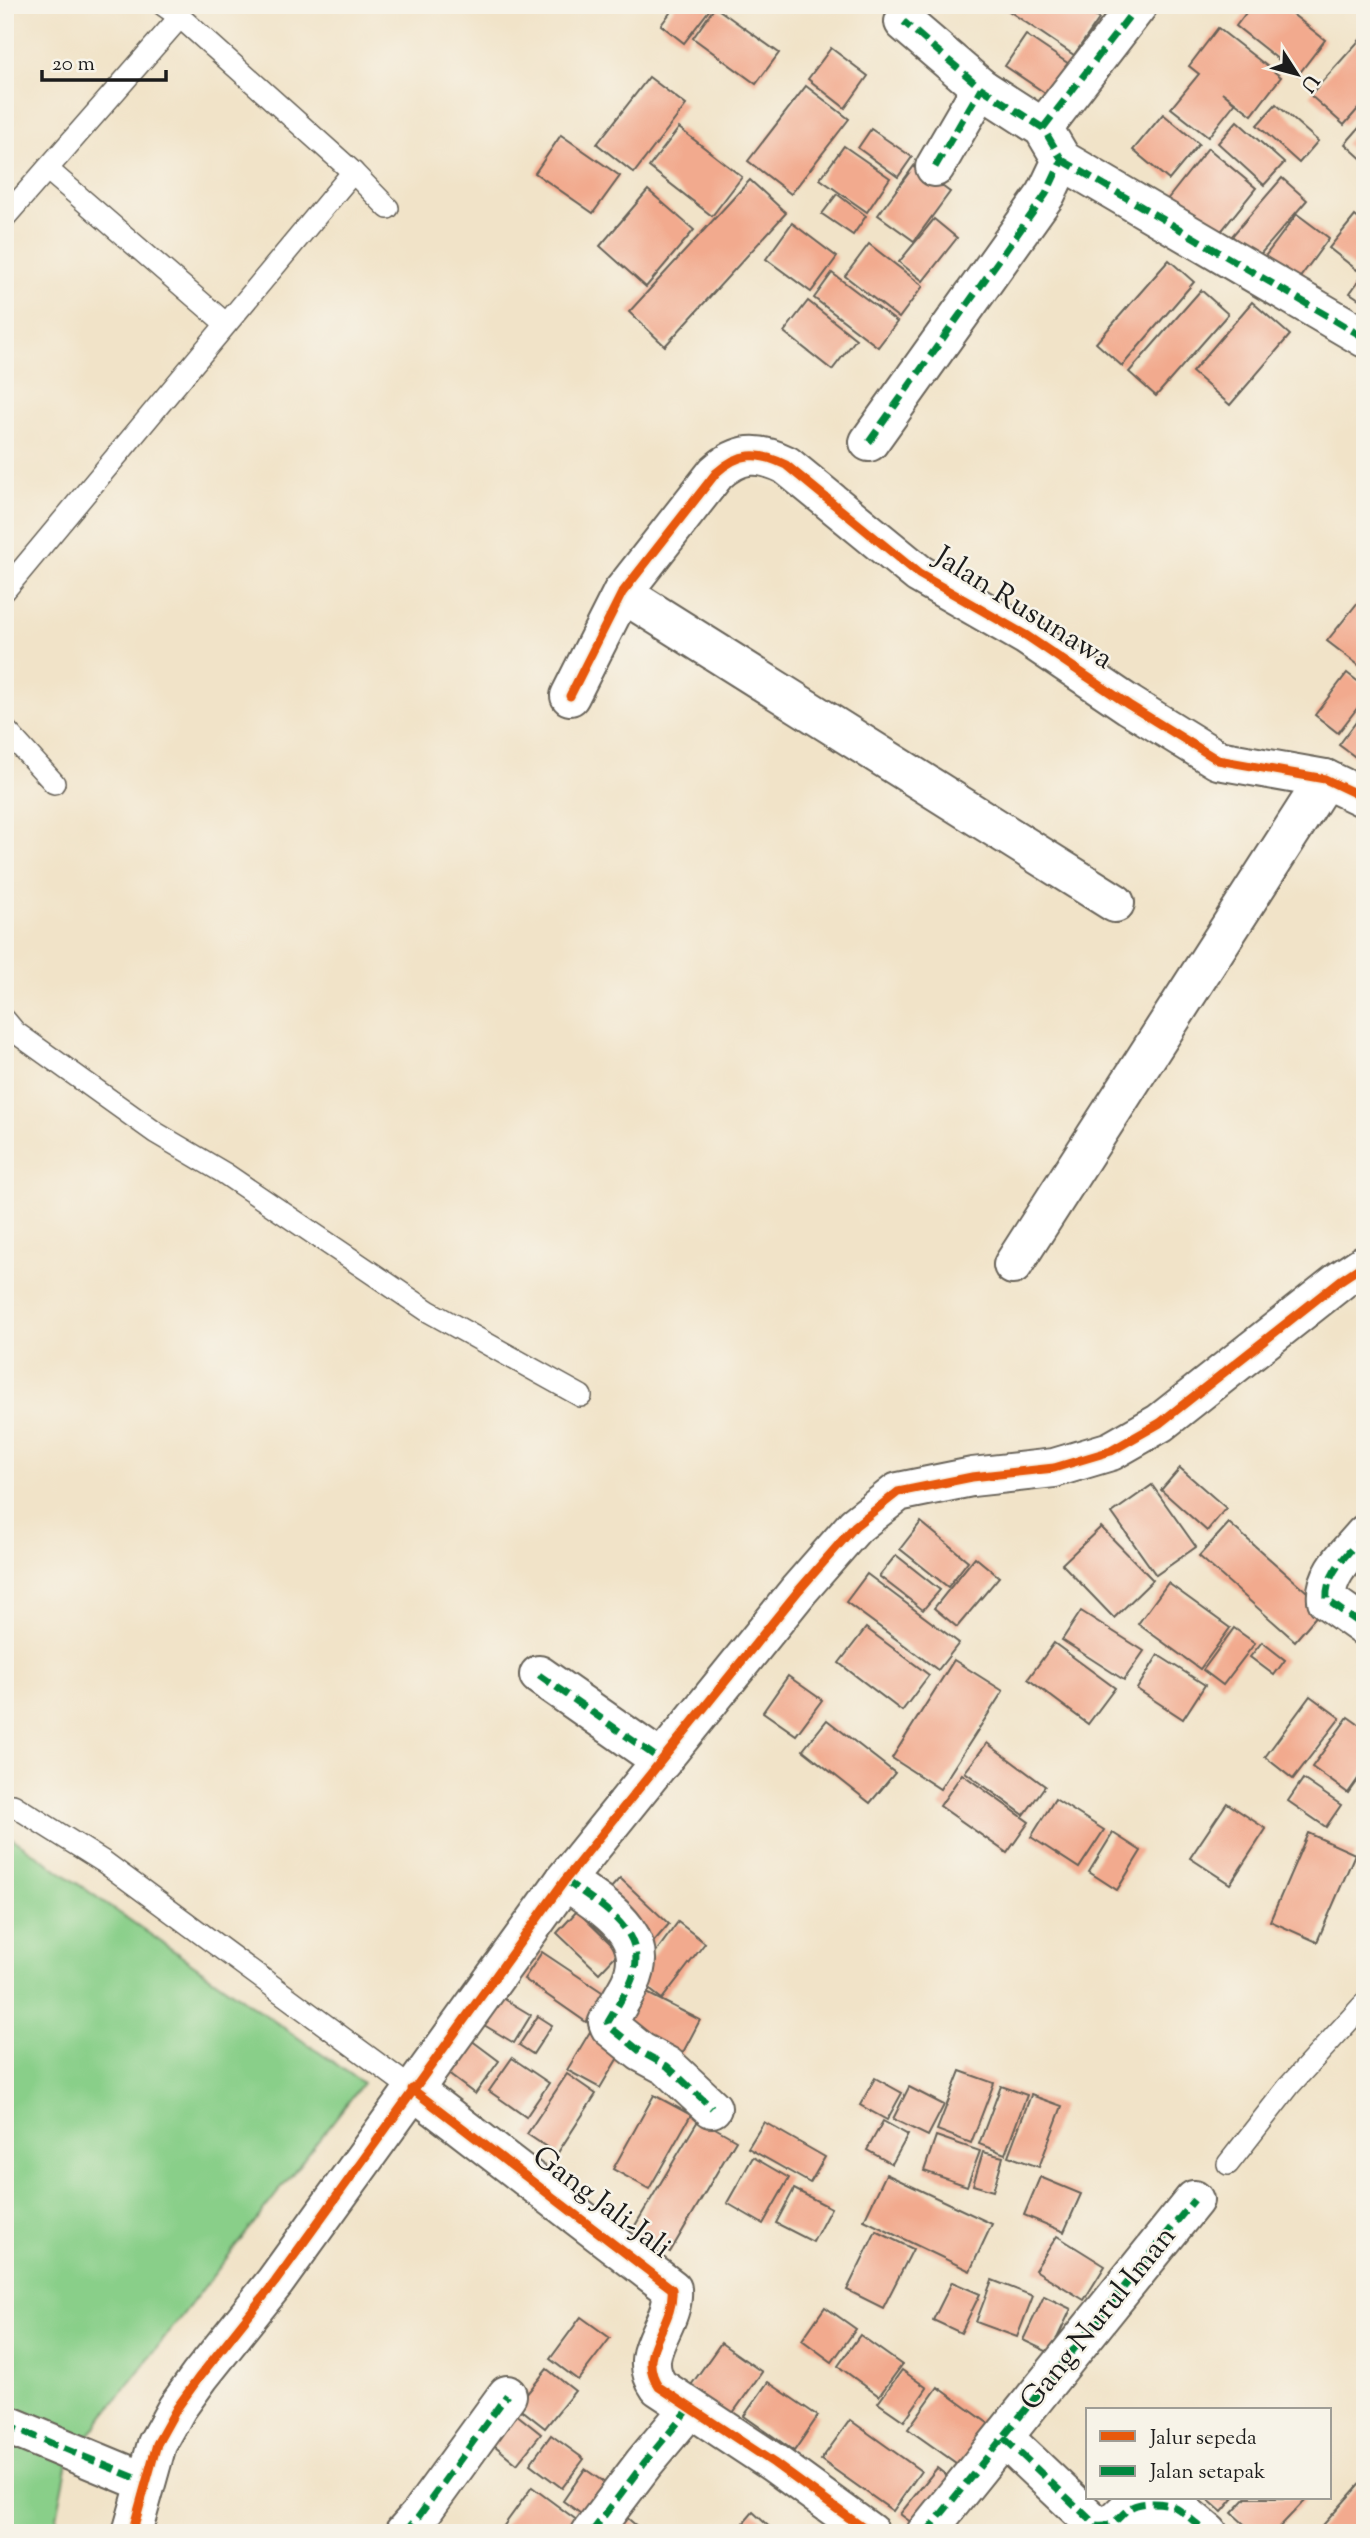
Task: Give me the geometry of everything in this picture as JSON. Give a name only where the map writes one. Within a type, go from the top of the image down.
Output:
[{"type":"street","points":[[1043,128],[1138,5]]},
{"type":"street","points":[[902,11],[981,88],[1043,128],[1062,160],[1365,338]]},
{"type":"street","points":[[935,167],[981,88]]},
{"type":"street","points":[[869,442],[1032,215],[1046,194],[1062,160]]},
{"type":"street","name":"Jalan Rusunawa","points":[[622,593],[716,473],[730,460],[766,455],[786,465],[919,573],[1036,642],[1218,761],[1325,779],[1365,798]]},
{"type":"street","points":[[570,696],[622,593],[1115,903]]},
{"type":"street","points":[[1013,1265],[1325,779]]},
{"type":"street","points":[[132,2533],[157,2444],[184,2398],[275,2282],[565,1880],[799,1590],[855,1526],[898,1492],[972,1477],[1054,1468],[1111,1451],[1160,1423],[1365,1264]]},
{"type":"street","points":[[1365,1534],[1331,1575],[1326,1589],[1327,1600],[1365,1627]]},
{"type":"street","points":[[538,1675],[662,1761]]},
{"type":"street","points":[[565,1880],[611,1913],[629,1932],[635,1948],[636,1961],[631,1982],[608,2022],[610,2027],[642,2052],[667,2066],[712,2108]]},
{"type":"street","name":"Gang Jali-Jali","points":[[412,2089],[672,2289],[673,2302],[649,2363],[652,2376],[659,2387],[774,2463],[870,2533]]},
{"type":"street","name":"Gang Nurul Iman","points":[[926,2533],[1194,2200]]},
{"type":"street","points":[[404,2533],[507,2395]]},
{"type":"street","points":[[597,2526],[690,2408]]},
{"type":"street","points":[[5,2424],[145,2482]]},
{"type":"street","points":[[1004,2438],[1096,2525],[1114,2523],[1133,2507],[1150,2504],[1172,2505],[1208,2533]]},
{"type":"lane","points":[[5,217],[47,169],[171,11],[353,172],[388,208]]},
{"type":"lane","points":[[47,169],[225,323]]},
{"type":"lane","points":[[5,590],[353,172]]},
{"type":"lane","points":[[5,729],[54,783]]},
{"type":"lane","points":[[5,1020],[15,1032],[156,1133],[224,1173],[428,1311],[581,1396]]},
{"type":"lane","points":[[13,1805],[104,1862],[412,2089]]},
{"type":"lane","points":[[1228,2164],[1289,2086],[1365,2003]]},
{"type":"green space","points":[[5,1833],[363,2083],[68,2462],[54,2533],[5,2533]]},
{"type":"building","points":[[676,5],[713,5],[684,43],[661,25]]},
{"type":"building","points":[[1000,5],[1079,5],[1099,19],[1074,55]]},
{"type":"building","points":[[1252,5],[1281,5],[1325,40],[1298,75],[1236,26]]},
{"type":"building","points":[[715,7],[779,53],[756,84],[693,38]]},
{"type":"building","points":[[1218,28],[1281,77],[1252,115],[1222,92],[1235,103],[1208,137],[1171,108],[1199,74],[1189,66]]},
{"type":"building","points":[[1365,34],[1365,101],[1344,125],[1310,95]]},
{"type":"building","points":[[1026,35],[1075,68],[1054,99],[1005,66]]},
{"type":"building","points":[[831,48],[868,76],[845,108],[808,79]]},
{"type":"building","points":[[649,77],[686,105],[634,173],[597,144]]},
{"type":"building","points":[[806,86],[849,119],[791,194],[748,161]]},
{"type":"building","points":[[1276,104],[1318,141],[1299,163],[1257,125]]},
{"type":"building","points":[[1163,114],[1199,144],[1169,180],[1133,150]]},
{"type":"building","points":[[1237,121],[1284,163],[1264,185],[1218,143]]},
{"type":"building","points":[[1365,121],[1365,162],[1345,144]]},
{"type":"building","points":[[679,128],[742,177],[712,216],[649,167]]},
{"type":"building","points":[[871,129],[912,157],[898,177],[858,148]]},
{"type":"building","points":[[561,135],[620,176],[593,213],[535,173]]},
{"type":"building","points":[[844,146],[890,178],[867,212],[820,179]]},
{"type":"building","points":[[1208,148],[1256,188],[1215,239],[1166,201]]},
{"type":"building","points":[[914,166],[950,192],[914,241],[878,215]]},
{"type":"building","points":[[1282,178],[1307,200],[1257,258],[1232,236]]},
{"type":"building","points":[[750,180],[786,213],[665,346],[629,312]]},
{"type":"building","points":[[648,190],[694,230],[646,287],[600,246]]},
{"type":"building","points":[[837,194],[866,216],[853,235],[822,214]]},
{"type":"building","points":[[1297,214],[1329,238],[1293,287],[1260,263]]},
{"type":"building","points":[[1355,216],[1365,224],[1365,260],[1357,270],[1329,248]]},
{"type":"building","points":[[934,219],[957,238],[923,281],[899,262]]},
{"type":"building","points":[[792,223],[837,257],[811,292],[766,259]]},
{"type":"building","points":[[869,244],[923,286],[899,318],[845,276]]},
{"type":"building","points":[[1169,260],[1194,282],[1122,366],[1096,343]]},
{"type":"building","points":[[1365,272],[1365,303],[1350,293]]},
{"type":"building","points":[[832,273],[897,322],[878,347],[814,298]]},
{"type":"building","points":[[1201,290],[1228,314],[1156,396],[1129,372]]},
{"type":"building","points":[[808,301],[856,339],[832,370],[784,332]]},
{"type":"building","points":[[1252,302],[1290,335],[1230,405],[1192,372]]},
{"type":"building","points":[[1359,601],[1365,606],[1365,670],[1327,641]]},
{"type":"building","points":[[1347,673],[1365,687],[1365,698],[1338,733],[1315,715]]},
{"type":"building","points":[[1365,710],[1365,764],[1339,745]]},
{"type":"building","points":[[1180,1468],[1226,1508],[1207,1531],[1161,1490]]},
{"type":"building","points":[[1152,1485],[1196,1547],[1156,1575],[1112,1513]]},
{"type":"building","points":[[921,1522],[968,1561],[948,1587],[900,1549]]},
{"type":"building","points":[[1229,1523],[1324,1607],[1295,1641],[1199,1556]]},
{"type":"building","points":[[1101,1527],[1153,1580],[1114,1618],[1062,1564]]},
{"type":"building","points":[[896,1555],[940,1590],[923,1610],[879,1576]]},
{"type":"building","points":[[975,1557],[999,1577],[957,1627],[934,1608]]},
{"type":"building","points":[[867,1574],[959,1643],[938,1670],[846,1602]]},
{"type":"building","points":[[1168,1583],[1230,1628],[1200,1669],[1138,1624]]},
{"type":"building","points":[[1081,1611],[1144,1651],[1124,1680],[1062,1640]]},
{"type":"building","points":[[866,1628],[929,1675],[902,1711],[839,1663]]},
{"type":"building","points":[[1234,1628],[1255,1643],[1223,1685],[1203,1670]]},
{"type":"building","points":[[1262,1642],[1285,1660],[1274,1675],[1250,1657]]},
{"type":"building","points":[[1054,1643],[1115,1688],[1088,1724],[1028,1679]]},
{"type":"building","points":[[1158,1655],[1205,1685],[1183,1719],[1137,1689]]},
{"type":"building","points":[[954,1660],[1003,1691],[940,1789],[892,1758]]},
{"type":"building","points":[[788,1676],[822,1700],[796,1735],[763,1712]]},
{"type":"building","points":[[1310,1696],[1340,1718],[1293,1779],[1265,1757]]},
{"type":"building","points":[[1348,1717],[1365,1729],[1365,1769],[1348,1793],[1312,1767]]},
{"type":"building","points":[[827,1720],[895,1773],[870,1803],[803,1750]]},
{"type":"building","points":[[987,1743],[1045,1786],[1024,1815],[965,1772]]},
{"type":"building","points":[[962,1774],[1029,1822],[1007,1853],[940,1806]]},
{"type":"building","points":[[1303,1779],[1341,1805],[1326,1827],[1288,1801]]},
{"type":"building","points":[[1055,1799],[1104,1830],[1079,1868],[1031,1837]]},
{"type":"building","points":[[1227,1803],[1266,1829],[1230,1884],[1190,1858]]},
{"type":"building","points":[[1113,1833],[1141,1851],[1117,1890],[1089,1872]]},
{"type":"building","points":[[1308,1833],[1355,1854],[1317,1942],[1270,1921]]},
{"type":"building","points":[[620,1878],[669,1924],[649,1947],[599,1901]]},
{"type":"building","points":[[577,1911],[619,1952],[599,1973],[557,1933]]},
{"type":"building","points":[[678,1922],[705,1943],[662,1999],[636,1979]]},
{"type":"building","points":[[542,1952],[605,1994],[586,2022],[524,1979]]},
{"type":"building","points":[[641,1990],[700,2020],[678,2062],[619,2032]]},
{"type":"building","points":[[501,1997],[531,2015],[514,2043],[484,2025]]},
{"type":"building","points":[[538,2016],[552,2025],[533,2054],[519,2045]]},
{"type":"building","points":[[591,2030],[623,2049],[600,2088],[567,2070]]},
{"type":"building","points":[[471,2040],[499,2061],[475,2094],[447,2073]]},
{"type":"building","points":[[512,2058],[549,2083],[526,2117],[489,2091]]},
{"type":"building","points":[[960,2071],[994,2083],[971,2143],[937,2130]]},
{"type":"building","points":[[567,2074],[596,2094],[557,2154],[527,2134]]},
{"type":"building","points":[[875,2078],[902,2093],[887,2120],[860,2105]]},
{"type":"building","points":[[1001,2086],[1027,2095],[1005,2154],[979,2144]]},
{"type":"building","points":[[909,2087],[944,2105],[928,2136],[893,2119]]},
{"type":"building","points":[[654,2095],[691,2115],[649,2189],[613,2169]]},
{"type":"building","points":[[1031,2095],[1062,2106],[1039,2167],[1008,2156]]},
{"type":"building","points":[[699,2119],[736,2140],[670,2252],[633,2229]]},
{"type":"building","points":[[883,2121],[908,2135],[892,2164],[867,2150]]},
{"type":"building","points":[[764,2122],[825,2157],[810,2183],[748,2148]]},
{"type":"building","points":[[936,2136],[980,2151],[967,2186],[924,2171]]},
{"type":"building","points":[[983,2152],[1003,2157],[993,2191],[973,2185]]},
{"type":"building","points":[[753,2157],[789,2178],[763,2224],[727,2203]]},
{"type":"building","points":[[886,2174],[992,2224],[970,2271],[864,2220]]},
{"type":"building","points":[[1040,2177],[1081,2194],[1064,2232],[1024,2215]]},
{"type":"building","points":[[794,2189],[831,2208],[813,2242],[776,2223]]},
{"type":"building","points":[[876,2231],[913,2249],[883,2308],[847,2290]]},
{"type":"building","points":[[1057,2236],[1105,2266],[1084,2300],[1035,2270]]},
{"type":"building","points":[[992,2280],[1033,2296],[1017,2337],[976,2322]]},
{"type":"building","points":[[952,2282],[980,2294],[961,2333],[933,2320]]},
{"type":"building","points":[[1044,2296],[1071,2309],[1050,2353],[1023,2340]]},
{"type":"building","points":[[825,2307],[856,2329],[832,2362],[802,2340]]},
{"type":"building","points":[[581,2317],[610,2338],[578,2380],[550,2359]]},
{"type":"building","points":[[860,2335],[902,2365],[879,2396],[838,2366]]},
{"type":"building","points":[[721,2343],[762,2372],[730,2417],[689,2388]]},
{"type":"building","points":[[547,2369],[575,2391],[545,2428],[517,2406]]},
{"type":"building","points":[[902,2370],[927,2388],[904,2421],[878,2403]]},
{"type":"building","points":[[768,2382],[818,2416],[794,2451],[744,2416]]},
{"type":"building","points":[[938,2387],[996,2429],[966,2470],[908,2429]]},
{"type":"building","points":[[511,2410],[541,2434],[517,2464],[488,2440]]},
{"type":"building","points":[[850,2420],[921,2471],[893,2511],[821,2460]]},
{"type":"building","points":[[551,2435],[584,2459],[562,2488],[530,2464]]},
{"type":"building","points":[[937,2468],[956,2483],[920,2529],[900,2514]]},
{"type":"building","points":[[585,2469],[612,2488],[590,2520],[563,2501]]},
{"type":"building","points":[[1365,2478],[1365,2533],[1316,2533]]},
{"type":"building","points":[[532,2487],[582,2524],[576,2533],[511,2533],[503,2527]]},
{"type":"building","points":[[1208,2500],[1232,2500],[1222,2512]]},
{"type":"building","points":[[1244,2500],[1305,2500],[1274,2533],[1254,2533],[1232,2513]]},
{"type":"building","points":[[753,2512],[776,2533],[735,2533]]},
{"type":"building","points":[[625,2516],[645,2533],[612,2533]]},
{"type":"marked path","points":[[1043,128],[1138,5]]},
{"type":"marked path","points":[[869,442],[1046,194],[1062,160],[1043,128],[981,88],[904,22]]},
{"type":"marked path","points":[[935,167],[981,88]]},
{"type":"marked path","points":[[1062,160],[1365,338]]},
{"type":"marked path","points":[[1365,1534],[1333,1573],[1327,1590],[1327,1600],[1365,1627]]},
{"type":"marked path","points":[[539,1675],[662,1761]]},
{"type":"marked path","points":[[565,1880],[620,1922],[635,1949],[636,1966],[630,1984],[608,2022],[610,2027],[641,2052],[667,2066],[712,2108]]},
{"type":"marked path","points":[[926,2533],[1194,2200]]},
{"type":"marked path","points":[[404,2533],[507,2395]]},
{"type":"marked path","points":[[591,2533],[690,2408]]},
{"type":"marked path","points":[[5,2424],[145,2482]]},
{"type":"marked path","points":[[1004,2438],[1096,2525],[1110,2524],[1128,2509],[1138,2505],[1159,2503],[1177,2508],[1208,2533]]},
{"type":"cycle path","points":[[570,696],[622,593],[716,473],[741,458],[766,457],[786,465],[919,574],[1027,636],[1129,705],[1218,760],[1325,779],[1365,798]]},
{"type":"cycle path","points":[[132,2533],[157,2444],[177,2408],[275,2282],[565,1880],[799,1590],[855,1526],[898,1492],[972,1477],[1054,1468],[1111,1451],[1160,1423],[1365,1264]]},
{"type":"cycle path","points":[[412,2089],[672,2289],[668,2315],[653,2350],[651,2362],[659,2387],[774,2463],[870,2533]]}]
